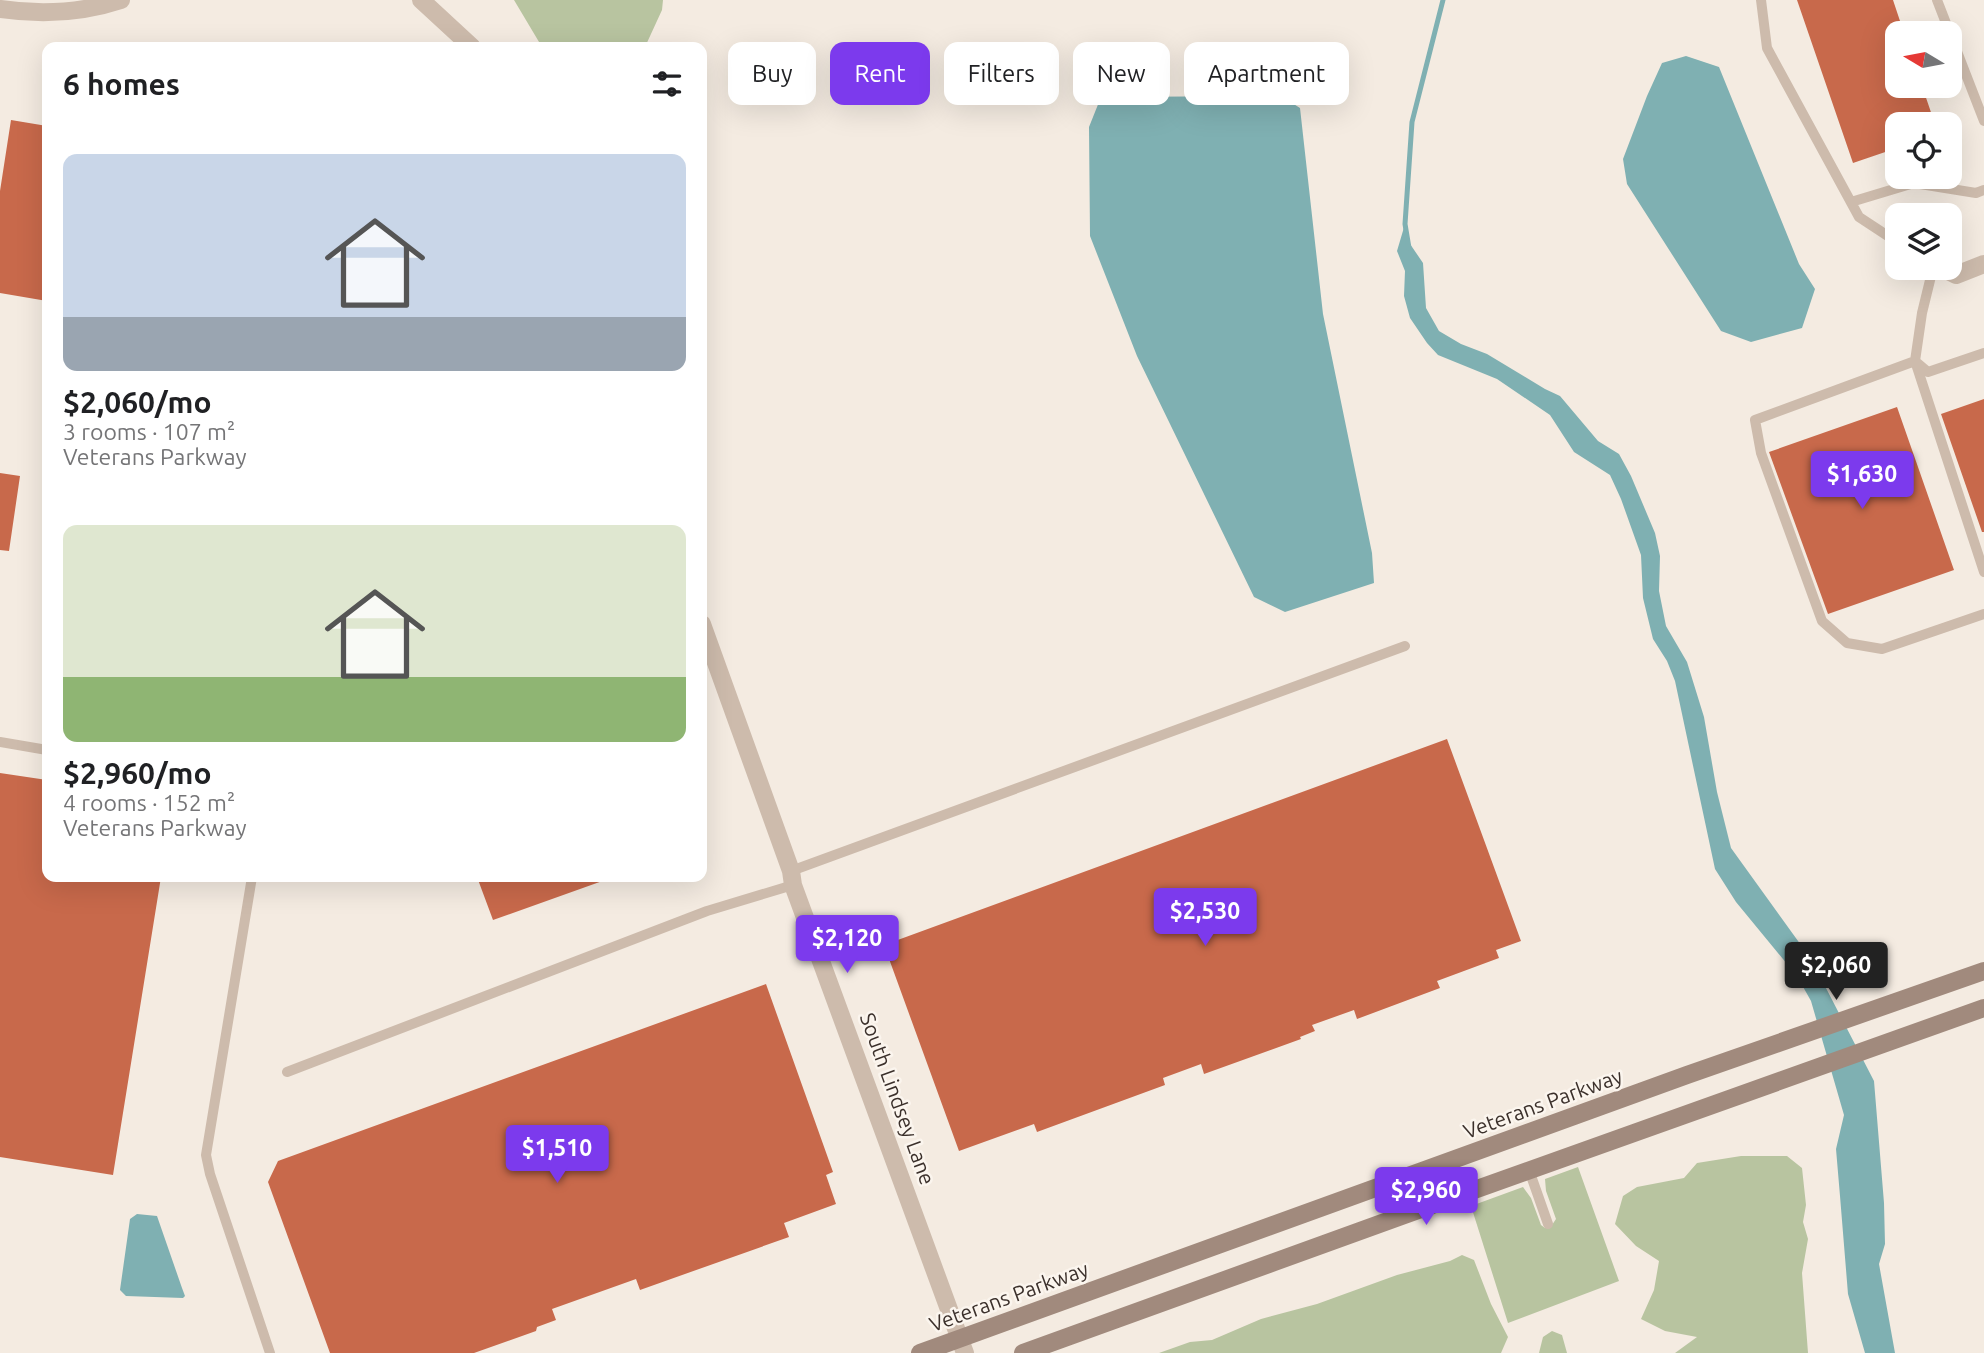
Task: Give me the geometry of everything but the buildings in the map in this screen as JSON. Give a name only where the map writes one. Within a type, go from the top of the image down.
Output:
[{"type":"main road","name":"Veterans Parkway","points":[[920,1353],[963,1346],[1805,1034],[1984,971]]},
{"type":"main road","points":[[1023,1353],[1984,1009]]},
{"type":"street","points":[[0,9],[46,12],[80,10],[121,0]]},
{"type":"street","points":[[421,0],[467,42]]},
{"type":"street","points":[[1962,273],[1984,264]]},
{"type":"street","name":"South Lindsey Lane","points":[[707,638],[963,1346]]},
{"type":"lane","points":[[1761,0],[1767,48],[1859,217],[1885,234]]},
{"type":"lane","points":[[1937,0],[1984,121]]},
{"type":"lane","points":[[1851,202],[1914,183],[1976,193],[1984,190]]},
{"type":"lane","points":[[1930,280],[1915,361],[1984,572]]},
{"type":"lane","points":[[1915,361],[1928,372],[1984,353]]},
{"type":"lane","points":[[1915,361],[1755,420],[1761,453],[1822,621],[1847,643],[1882,649],[1984,614]]},
{"type":"lane","points":[[287,1072],[1405,646]]},
{"type":"lane","points":[[0,742],[42,749]]},
{"type":"lane","points":[[251,882],[206,1155],[270,1353]]},
{"type":"lane","points":[[1529,1170],[1548,1224]]},
{"type":"green space","points":[[514,0],[663,0],[662,10],[647,42],[539,42]]},
{"type":"green space","points":[[1741,1156],[1787,1156],[1802,1168],[1806,1205],[1803,1222],[1808,1239],[1802,1273],[1808,1353],[1675,1353],[1697,1337],[1665,1331],[1641,1319],[1654,1290],[1659,1261],[1636,1246],[1615,1224],[1623,1196],[1637,1187],[1684,1178],[1697,1163]]},
{"type":"green space","points":[[1578,1167],[1619,1281],[1508,1323],[1471,1206],[1523,1187],[1531,1198],[1541,1225],[1545,1228],[1552,1225],[1556,1219],[1546,1191],[1545,1179]]},
{"type":"green space","points":[[1462,1255],[1474,1260],[1491,1304],[1508,1337],[1501,1353],[1159,1353],[1190,1342],[1212,1340],[1261,1319],[1317,1304]]},
{"type":"green space","points":[[1552,1331],[1562,1335],[1567,1353],[1539,1353],[1543,1337]]},
{"type":"water","points":[[1686,56],[1719,67],[1799,264],[1815,289],[1802,328],[1751,342],[1721,331],[1627,184],[1623,159],[1662,63]]},
{"type":"water","points":[[1170,97],[1184,97],[1184,105],[1295,105],[1300,108],[1323,314],[1372,553],[1374,583],[1285,612],[1254,597],[1137,356],[1090,236],[1089,127],[1098,105],[1170,105]]},
{"type":"water","points":[[1405,224],[1408,241],[1423,263],[1426,308],[1439,331],[1461,344],[1487,354],[1560,396],[1598,441],[1619,454],[1631,476],[1655,533],[1660,556],[1659,591],[1666,626],[1687,662],[1704,717],[1717,792],[1731,848],[1811,959],[1874,1081],[1884,1203],[1885,1244],[1879,1264],[1895,1353],[1865,1353],[1848,1294],[1836,1149],[1844,1115],[1811,1001],[1797,976],[1736,902],[1715,869],[1675,681],[1667,661],[1653,639],[1643,598],[1641,555],[1621,499],[1610,475],[1574,452],[1550,415],[1497,379],[1438,355],[1427,343],[1410,318],[1404,296],[1405,271],[1397,251]]},
{"type":"water","points":[[137,1214],[157,1216],[185,1296],[183,1298],[126,1296],[120,1290],[130,1219]]},
{"type":"waterway","points":[[1409,248],[1405,224],[1412,122],[1443,0]]}]
